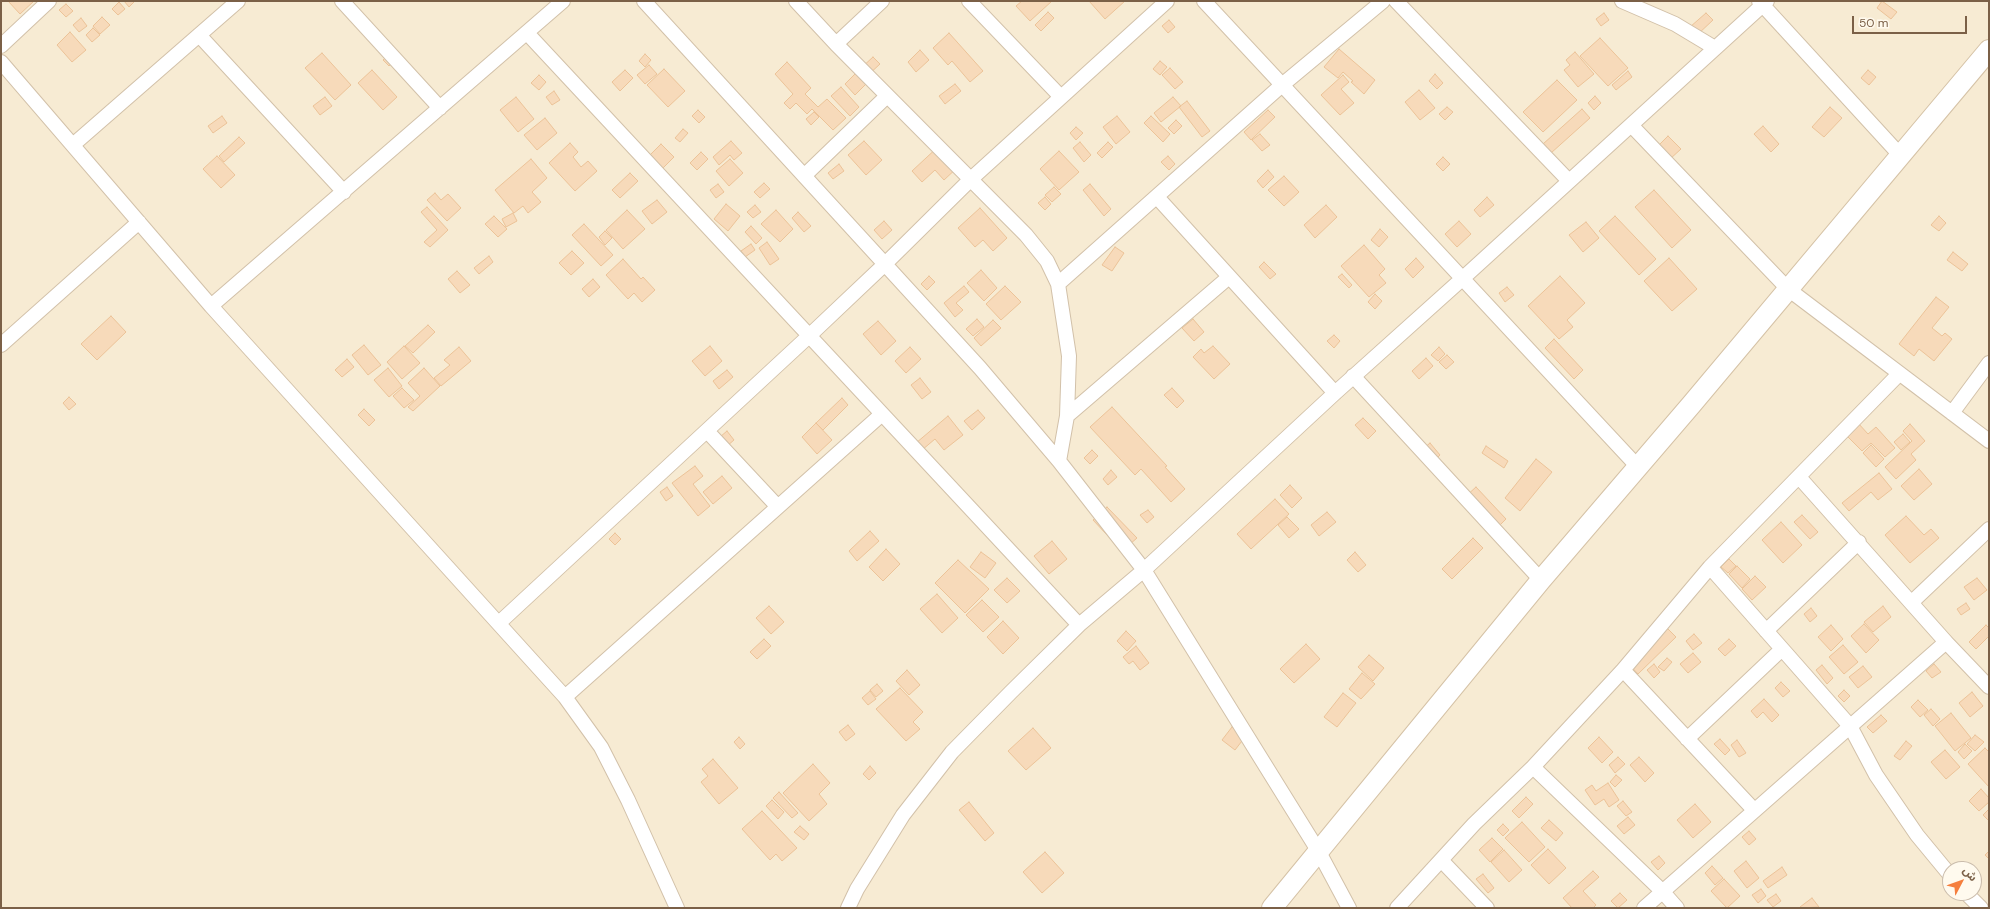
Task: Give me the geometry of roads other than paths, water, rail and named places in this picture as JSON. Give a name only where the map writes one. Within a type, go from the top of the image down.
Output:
[{"type":"main road","points":[[1272,908],[1541,580],[1989,50]]},
{"type":"street","points":[[1,46],[49,1]]},
{"type":"street","points":[[74,144],[238,1]]},
{"type":"street","points":[[342,1],[440,108]]},
{"type":"street","points":[[644,1],[980,368],[1058,461],[1144,570],[1319,852],[1349,908]]},
{"type":"street","points":[[796,1],[887,96],[1026,235],[1047,261],[1058,284],[1069,356],[1067,416],[1058,461]]},
{"type":"street","points":[[836,44],[882,1]]},
{"type":"street","points":[[969,1],[1061,97]]},
{"type":"street","points":[[499,623],[810,335],[971,179],[1167,1]]},
{"type":"street","points":[[1204,1],[1638,467]]},
{"type":"street","points":[[1058,284],[1282,85],[1382,1]]},
{"type":"street","points":[[1396,1],[1570,181]]},
{"type":"street","points":[[1622,1],[1675,24],[1715,48]]},
{"type":"street","points":[[848,908],[857,889],[903,815],[952,752],[1079,625],[1144,570],[1335,392],[1570,181],[1763,2],[1900,155]]},
{"type":"street","points":[[211,306],[527,33],[555,4]]},
{"type":"street","points":[[527,33],[1079,625]]},
{"type":"street","points":[[199,35],[344,192]]},
{"type":"street","points":[[1,62],[74,144],[211,306],[565,697],[601,747],[628,800],[677,908]]},
{"type":"street","points":[[804,176],[887,96]]},
{"type":"street","points":[[1631,124],[1788,289],[1989,442]]},
{"type":"street","points":[[1157,197],[1335,392]]},
{"type":"street","points":[[1,345],[139,222]]},
{"type":"street","points":[[1067,416],[1229,277]]},
{"type":"street","points":[[1952,413],[1989,363]]},
{"type":"street","points":[[1397,908],[1474,824],[1533,767],[1623,670],[1710,567],[1899,374]]},
{"type":"street","points":[[1353,376],[1541,580]]},
{"type":"street","points":[[565,697],[882,414]]},
{"type":"street","points":[[707,431],[778,507]]},
{"type":"street","points":[[1799,477],[1859,542],[1946,642],[1989,687]]},
{"type":"street","points":[[1912,602],[1989,529]]},
{"type":"street","points":[[1766,631],[1859,542]]},
{"type":"street","points":[[1710,567],[1850,726],[1876,775],[1917,835],[1942,865]]},
{"type":"street","points":[[1644,908],[1946,642]]},
{"type":"street","points":[[1687,739],[1782,649]]},
{"type":"street","points":[[1623,670],[1754,810]]},
{"type":"street","points":[[1533,767],[1662,891],[1677,908]]},
{"type":"street","points":[[1441,860],[1487,908]]}]
